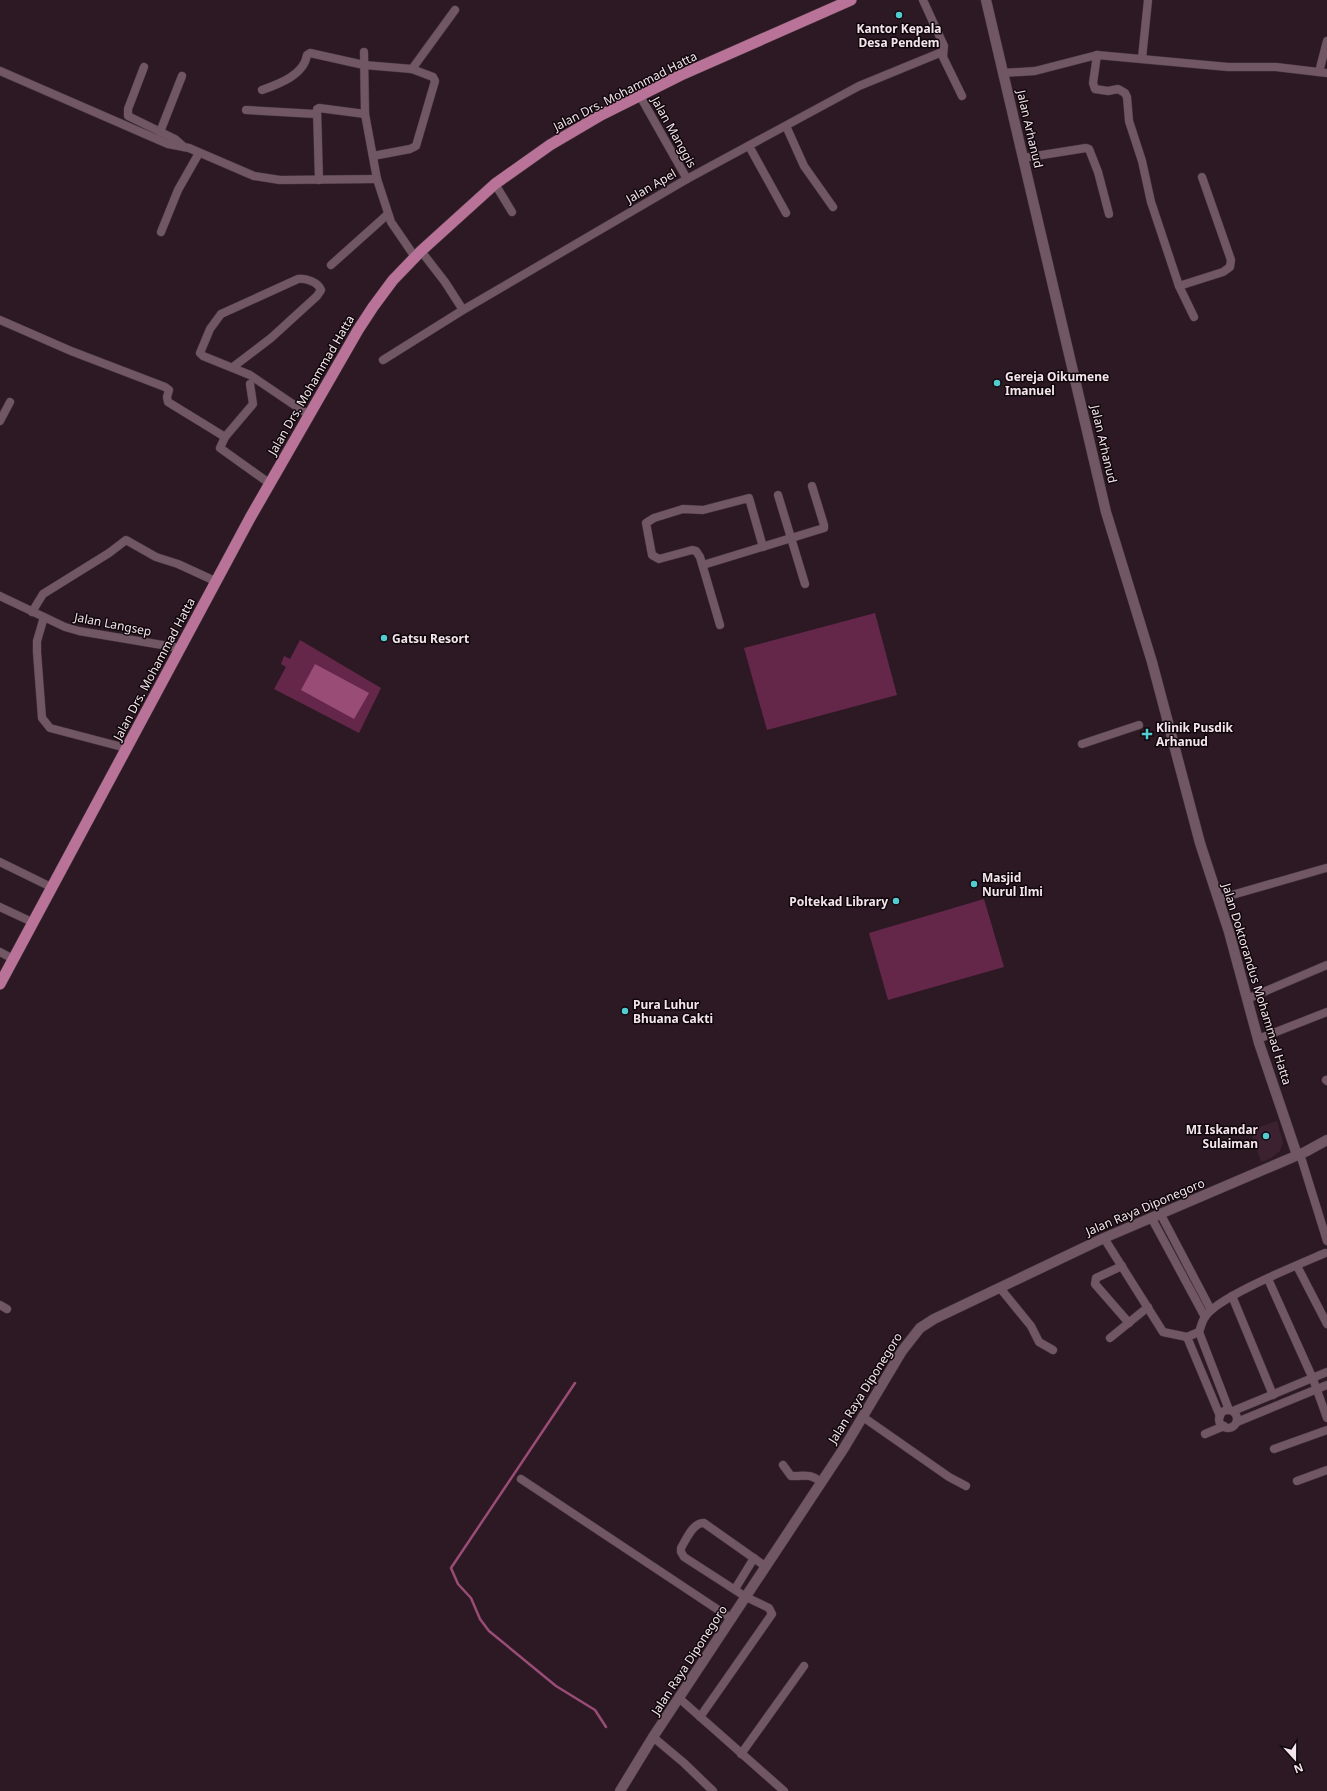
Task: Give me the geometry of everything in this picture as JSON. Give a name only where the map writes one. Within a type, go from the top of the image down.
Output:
[{"type":"main road","name":"Jalan Drs. Mohammad Hatta","points":[[0,984],[51,886],[269,483],[372,307],[393,280],[418,254],[495,184],[560,139],[681,75],[851,0]]},
{"type":"street","points":[[923,0],[944,46],[942,52],[943,57],[962,96]]},
{"type":"street","name":"Jalan Arhanud","points":[[986,0],[1106,512],[1173,737],[1194,820]]},
{"type":"street","points":[[1142,58],[1148,0]]},
{"type":"street","points":[[412,69],[455,10]]},
{"type":"street","points":[[1003,73],[1035,71],[1097,55],[1228,67],[1276,67],[1323,73],[1327,41]]},
{"type":"street","points":[[364,52],[365,114],[377,179],[389,217],[418,254],[445,282],[463,310]]},
{"type":"street","name":"Jalan Apel","points":[[383,360],[463,310],[687,179],[859,86],[942,52]]},
{"type":"street","points":[[262,90],[277,85],[301,69],[305,65],[307,55],[310,53],[364,66],[412,69],[433,77],[435,81],[419,141],[416,146],[410,149],[373,156]]},
{"type":"street","points":[[1097,55],[1093,78],[1095,89],[1108,91],[1118,90],[1125,93],[1127,97],[1129,121],[1142,161],[1151,202],[1179,286],[1194,317]]},
{"type":"street","points":[[144,67],[127,113],[131,119],[175,139],[184,148]]},
{"type":"street","points":[[0,71],[168,144],[199,153],[254,176],[280,180],[377,179]]},
{"type":"street","points":[[160,132],[182,76]]},
{"type":"street","name":"Jalan Manggis","points":[[640,96],[687,179]]},
{"type":"street","points":[[319,180],[317,109],[319,108],[365,114]]},
{"type":"street","points":[[246,110],[316,114]]},
{"type":"street","points":[[786,126],[804,166],[832,207]]},
{"type":"street","points":[[749,146],[786,213]]},
{"type":"street","points":[[1023,158],[1086,148],[1089,149],[1098,172],[1109,214]]},
{"type":"street","points":[[161,232],[178,190],[199,153]]},
{"type":"street","points":[[1179,286],[1223,272],[1230,267],[1231,260],[1202,177]]},
{"type":"street","points":[[495,184],[512,212]]},
{"type":"street","points":[[331,265],[389,217]]},
{"type":"street","points":[[236,368],[317,296],[321,290],[320,287],[305,279],[298,279],[218,316],[204,341],[200,352],[203,356],[236,368],[250,375],[309,415]]},
{"type":"street","points":[[0,320],[71,351],[165,387],[169,390],[167,398],[168,402],[225,437]]},
{"type":"street","points":[[250,384],[253,404],[225,437],[220,448],[269,483]]},
{"type":"street","points":[[0,421],[10,402]]},
{"type":"street","points":[[703,565],[824,528],[812,486]]},
{"type":"street","points":[[778,495],[805,584]]},
{"type":"street","points":[[720,625],[703,565],[696,551],[692,550],[659,559],[655,558],[652,555],[645,526],[648,521],[682,509],[703,510],[749,498],[762,547]]},
{"type":"street","points":[[32,612],[43,594],[109,553],[126,540],[156,557],[178,564],[215,581]]},
{"type":"street","name":"Jalan Langsep","points":[[0,596],[44,618],[80,631],[180,648]]},
{"type":"street","points":[[44,618],[37,642],[37,652],[42,718],[45,724],[50,728],[126,748]]},
{"type":"street","points":[[1082,744],[1140,725]]},
{"type":"street","name":"Jalan Doktorandus Mohammad Hatta","points":[[1194,820],[1258,1039],[1299,1154]]},
{"type":"street","points":[[0,862],[51,886]]},
{"type":"street","points":[[1218,899],[1326,868]]},
{"type":"street","points":[[0,907],[32,922]]},
{"type":"street","points":[[0,952],[13,960]]},
{"type":"street","points":[[1247,999],[1327,965]]},
{"type":"street","points":[[1258,1039],[1327,1012]]},
{"type":"street","name":"Jalan Raya Diponegoro","points":[[620,1791],[653,1737],[732,1619],[863,1417],[894,1362],[908,1341],[920,1328],[934,1319],[1104,1238],[1299,1154],[1327,1140]]},
{"type":"street","points":[[1299,1154],[1327,1241]]},
{"type":"street","points":[[1156,1215],[1211,1310]]},
{"type":"street","points":[[1156,1215],[1196,1302],[1205,1317]]},
{"type":"street","points":[[1104,1238],[1163,1332],[1187,1337],[1199,1332]]},
{"type":"street","points":[[1237,1422],[1237,1416],[1231,1411],[1199,1332],[1205,1317],[1211,1310],[1232,1296],[1325,1253]]},
{"type":"street","points":[[1122,1266],[1096,1278],[1095,1284],[1129,1323]]},
{"type":"street","points":[[1297,1266],[1327,1324]]},
{"type":"street","points":[[1268,1279],[1313,1379],[1327,1418]]},
{"type":"street","points":[[1000,1288],[1031,1326],[1039,1342],[1053,1350]]},
{"type":"street","points":[[1232,1296],[1273,1395]]},
{"type":"street","points":[[1196,1302],[1205,1298]]},
{"type":"street","points":[[1110,1338],[1148,1307]]},
{"type":"street","points":[[1187,1337],[1220,1416],[1220,1422],[1224,1426],[1230,1428],[1237,1422],[1327,1385]]},
{"type":"street","points":[[1220,1416],[1224,1411],[1231,1411],[1313,1379],[1327,1372]]},
{"type":"street","points":[[863,1417],[949,1477],[966,1486]]},
{"type":"street","points":[[1205,1434],[1224,1426]]},
{"type":"street","points":[[1274,1449],[1327,1430]]},
{"type":"street","points":[[783,1465],[791,1476],[806,1474],[813,1476],[821,1482]]},
{"type":"street","points":[[1297,1480],[1327,1470]]},
{"type":"street","points":[[520,1479],[732,1619]]},
{"type":"street","points":[[700,1717],[772,1614],[769,1608],[746,1597],[684,1557],[681,1552],[681,1548],[695,1526],[699,1523],[704,1523],[765,1566]]},
{"type":"street","points":[[735,1589],[754,1558]]},
{"type":"street","points":[[741,1754],[804,1666]]},
{"type":"street","points":[[680,1698],[784,1791]]},
{"type":"street","points":[[653,1737],[684,1763],[713,1791]]},
{"type":"shaded area","points":[[875,613],[897,695],[767,730],[744,648]]},
{"type":"shaded area","points":[[300,640],[381,688],[359,733],[274,689],[286,667],[281,664],[284,656],[290,659]]},
{"type":"shaded area","points":[[315,664],[369,693],[354,719],[301,690]]},
{"type":"shaded area","points":[[984,899],[1004,967],[888,1000],[869,933]]},
{"type":"shaded area","name":"MI Iskandar Sulaiman","points":[[1277,1121],[1283,1142],[1280,1151],[1271,1158],[1261,1162],[1250,1130]]},
{"type":"waterway","points":[[575,1383],[451,1568],[458,1584],[471,1598],[480,1619],[489,1631],[556,1686],[595,1710],[606,1727]]},
{"type":"place","name":"Kantor Kepala Desa Pendem","points":[[899,15]]},
{"type":"place","name":"Gereja Oikumene Imanuel","points":[[997,383]]},
{"type":"place","name":"Gatsu Resort","points":[[384,638]]},
{"type":"place","name":"Klinik Pusdik Arhanud","points":[[1147,734]]},
{"type":"place","name":"Masjid Nurul Ilmi","points":[[974,884]]},
{"type":"place","name":"Poltekad Library","points":[[896,901]]},
{"type":"place","name":"Pura Luhur Bhuana Cakti","points":[[625,1011]]},
{"type":"place","name":"MI Iskandar Sulaiman","points":[[1266,1136]]}]
